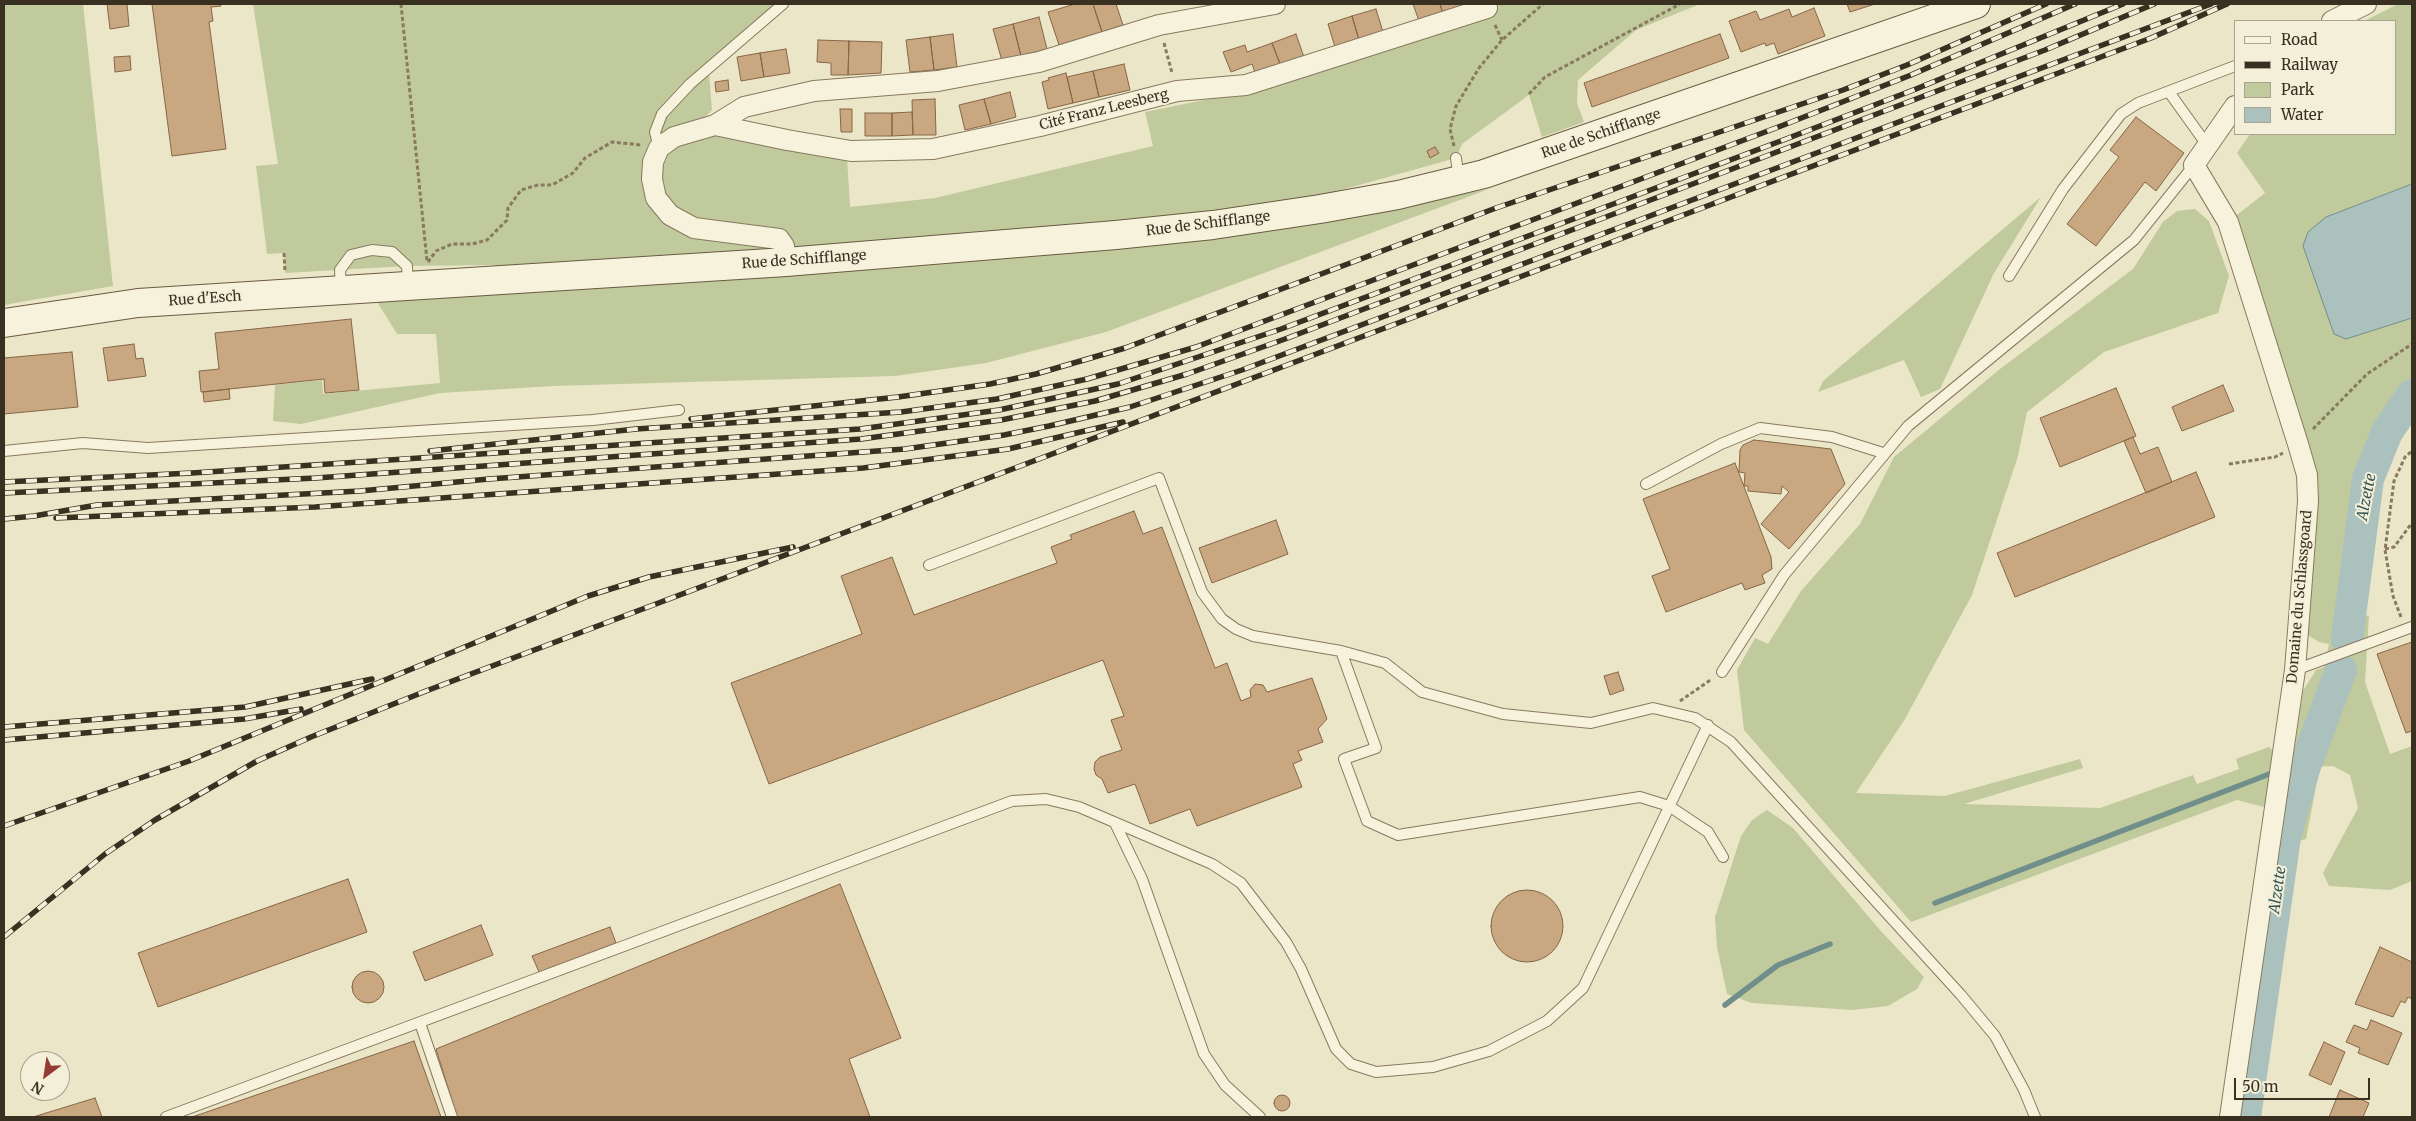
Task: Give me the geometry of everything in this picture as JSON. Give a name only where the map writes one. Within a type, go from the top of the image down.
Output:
[{"type":"street","name":"Cité Franz Leesberg","points":[[659,148],[674,137],[714,125],[744,107],[814,91],[938,81],[1030,64],[1159,25],[1275,4]]},
{"type":"street","name":"Rue de Schifflange","points":[[408,286],[786,262],[1213,225],[1398,196],[1458,169],[1548,153],[1976,4]]},
{"type":"street","points":[[2334,20],[2366,4]]},
{"type":"street","name":"Cité Franz Leesberg","points":[[714,125],[787,140],[851,150],[932,149],[1040,126],[1177,91],[1246,85],[1487,8]]},
{"type":"street","points":[[2194,165],[2234,107]]},
{"type":"street","points":[[659,148],[653,162],[652,180],[656,198],[670,215],[694,228],[780,239],[784,246],[786,262]]},
{"type":"street","name":"Domaine du Schlassgoard","points":[[2194,165],[2228,222],[2307,475],[2308,501],[2295,670],[2230,1117]]},
{"type":"street","name":"Rue d'Esch","points":[[4,323],[138,303],[408,286]]},
{"type":"lane","points":[[659,148],[654,132],[662,114],[690,84],[783,4]]},
{"type":"lane","points":[[2009,276],[2063,189],[2121,114],[2138,103],[2234,66]]},
{"type":"lane","points":[[2169,92],[2207,145]]},
{"type":"lane","points":[[1722,672],[1784,575],[1883,453],[1908,426],[2134,240],[2194,165]]},
{"type":"lane","points":[[341,290],[340,270],[351,255],[372,250],[392,252],[406,266],[408,286]]},
{"type":"lane","points":[[4,451],[83,444],[148,448],[592,420],[679,410]]},
{"type":"lane","points":[[1646,484],[1721,444],[1760,428],[1832,437],[1883,453]]},
{"type":"lane","points":[[929,565],[1159,478],[1202,592],[1222,619],[1236,629],[1252,636],[1341,651],[1385,662],[1422,692],[1503,714],[1591,722],[1653,708],[1668,710],[1708,725],[1740,753],[1954,987],[1995,1036],[2024,1090],[2034,1117]]},
{"type":"lane","points":[[2295,670],[2409,629]]},
{"type":"lane","points":[[1341,651],[1376,748],[1344,759],[1366,821],[1398,835],[1640,797],[1669,806],[1708,832],[1723,857]]},
{"type":"lane","points":[[166,1117],[1012,801],[1046,798],[1079,808],[1212,864],[1241,883],[1286,942],[1301,969],[1336,1049],[1351,1064],[1376,1072],[1433,1067],[1489,1051],[1548,1021],[1583,988],[1708,725]]},
{"type":"lane","points":[[1115,823],[1142,879],[1204,1054],[1225,1085],[1260,1117]]},
{"type":"lane","points":[[420,1022],[452,1117]]},
{"type":"path","points":[[401,4],[427,262],[436,251],[452,244],[472,244],[487,240],[507,220],[508,208],[521,190],[538,185],[552,185],[573,173],[585,158],[612,142],[659,148]]},
{"type":"path","points":[[1458,169],[1450,129],[1456,106],[1479,68],[1502,40],[1543,4]]},
{"type":"path","points":[[1529,94],[1545,76],[1680,4]]},
{"type":"path","points":[[284,253],[285,274]]},
{"type":"path","points":[[2229,464],[2275,457],[2298,444],[2367,374],[2412,344]]},
{"type":"path","points":[[2409,629],[2393,596],[2385,550],[2394,481],[2405,457],[2412,451]]},
{"type":"path","points":[[2385,550],[2394,547],[2412,523]]},
{"type":"path","points":[[1668,710],[1722,672]]},
{"type":"green space","points":[[4,4],[83,4],[113,286],[4,305]]},
{"type":"green space","points":[[253,4],[781,4],[708,62],[712,110],[693,130],[847,157],[850,207],[935,198],[1153,146],[1145,112],[1219,97],[1485,4],[1700,4],[1636,30],[1578,80],[1577,103],[1584,122],[1542,137],[1529,95],[1462,144],[1456,158],[1320,196],[1355,214],[1489,189],[1106,332],[986,363],[895,376],[553,386],[440,393],[301,424],[273,421],[275,385],[322,380],[323,394],[440,383],[436,334],[397,334],[376,300],[494,279],[494,265],[407,266],[285,273],[284,253],[267,254],[256,166],[278,164]]},
{"type":"green space","points":[[2398,4],[2412,4],[2412,184],[2326,217],[2346,339],[2412,318],[2412,395],[2387,432],[2368,479],[2352,612],[2369,616],[2365,682],[2390,754],[2412,746],[2412,881],[2390,890],[2329,886],[2323,873],[2358,808],[2350,775],[2333,766],[2305,767],[2316,787],[2306,839],[2296,842],[2285,837],[2286,808],[2303,691],[2316,670],[2324,667],[2329,644],[2319,642],[2298,629],[2308,501],[2228,222],[2265,193],[2237,153],[2249,135],[2396,135],[2396,20],[2366,20]]},
{"type":"green space","points":[[2041,197],[1994,273],[1940,389],[1921,397],[1904,360],[1818,392],[1823,381]]},
{"type":"green space","points":[[2195,209],[2209,221],[2229,276],[2218,313],[2104,352],[2027,412],[2018,456],[1972,595],[1905,719],[1856,793],[1945,796],[2080,759],[2083,768],[1964,804],[2100,808],[2193,775],[2197,784],[2239,769],[2236,759],[2269,747],[2275,753],[2268,808],[2237,800],[1911,922],[1744,730],[1737,670],[1755,638],[1768,644],[1801,591],[1860,524],[1894,457],[2000,369],[2133,269],[2163,222],[2177,211]]},
{"type":"green space","points":[[1767,810],[1793,828],[1880,930],[1924,977],[1917,989],[1888,1006],[1852,1010],[1752,1003],[1727,994],[1717,947],[1715,917],[1741,836],[1752,820]]},
{"type":"water","points":[[2412,184],[2412,318],[2346,339],[2334,334],[2303,246],[2308,232],[2326,217]]},
{"type":"building","points":[[107,4],[127,4],[129,26],[110,29]]},
{"type":"building","points":[[152,4],[220,4],[221,6],[211,7],[213,21],[209,22],[226,149],[172,156]]},
{"type":"building","points":[[1075,4],[1093,4],[1102,32],[1059,45],[1048,12]]},
{"type":"building","points":[[1093,4],[1116,4],[1123,25],[1102,32]]},
{"type":"building","points":[[1413,4],[1440,4],[1443,14],[1419,21]]},
{"type":"building","points":[[1440,4],[1466,4],[1467,6],[1443,14]]},
{"type":"building","points":[[1847,4],[1875,4],[1850,12]]},
{"type":"building","points":[[1814,8],[1825,36],[1778,54],[1774,43],[1766,46],[1765,43],[1741,52],[1729,21],[1756,11],[1760,20],[1789,9],[1792,17]]},
{"type":"building","points":[[1376,9],[1383,32],[1359,40],[1352,16]]},
{"type":"building","points":[[1352,16],[1359,40],[1335,47],[1328,24]]},
{"type":"building","points":[[1039,17],[1047,49],[1021,56],[1013,24]]},
{"type":"building","points":[[1013,24],[1021,56],[1002,61],[993,29]]},
{"type":"building","points":[[953,34],[957,67],[934,70],[930,37]]},
{"type":"building","points":[[1296,34],[1305,60],[1282,69],[1272,43]]},
{"type":"building","points":[[1720,34],[1729,58],[1592,107],[1584,83]]},
{"type":"building","points":[[930,37],[934,70],[910,72],[906,40]]},
{"type":"building","points":[[818,40],[849,41],[848,75],[831,75],[831,63],[817,62]]},
{"type":"building","points":[[849,41],[882,42],[881,73],[848,75]]},
{"type":"building","points":[[1272,43],[1282,69],[1257,78],[1252,64],[1231,72],[1223,52],[1245,45],[1247,52]]},
{"type":"building","points":[[786,49],[790,73],[764,77],[760,53]]},
{"type":"building","points":[[760,53],[764,77],[741,81],[737,57]]},
{"type":"building","points":[[130,56],[131,70],[115,72],[114,57]]},
{"type":"building","points":[[1124,64],[1130,90],[1099,97],[1093,71]]},
{"type":"building","points":[[1093,71],[1099,97],[1073,103],[1067,77]]},
{"type":"building","points":[[1066,73],[1073,103],[1048,109],[1042,82],[1049,80],[1048,78]]},
{"type":"building","points":[[728,80],[729,90],[716,92],[715,82]]},
{"type":"building","points":[[1010,92],[1016,117],[991,124],[984,99]]},
{"type":"building","points":[[935,99],[936,135],[913,135],[912,100]]},
{"type":"building","points":[[984,99],[991,124],[965,130],[959,105]]},
{"type":"building","points":[[840,109],[852,109],[852,132],[841,132]]},
{"type":"building","points":[[912,112],[913,135],[892,136],[892,113]]},
{"type":"building","points":[[865,113],[892,113],[892,136],[865,136]]},
{"type":"building","points":[[2136,117],[2184,153],[2156,191],[2145,182],[2096,246],[2067,224],[2119,157],[2110,150]]},
{"type":"building","points":[[1435,147],[1439,153],[1430,158],[1427,151]]},
{"type":"building","points":[[351,319],[359,390],[325,393],[324,379],[201,392],[199,371],[219,369],[215,333]]},
{"type":"building","points":[[134,344],[136,359],[143,358],[146,376],[108,381],[103,348]]},
{"type":"building","points":[[72,352],[78,407],[4,414],[4,358]]},
{"type":"building","points":[[2223,385],[2234,411],[2182,431],[2172,407]]},
{"type":"building","points":[[2116,388],[2136,436],[2060,467],[2040,418]]},
{"type":"building","points":[[229,389],[230,399],[204,402],[203,392]]},
{"type":"building","points":[[2133,437],[2140,454],[2158,447],[2172,482],[2146,493],[2124,441]]},
{"type":"building","points":[[1754,440],[1831,449],[1845,484],[1789,549],[1761,524],[1789,492],[1782,486],[1781,494],[1748,491],[1748,486],[1744,486],[1745,473],[1739,472],[1740,450],[1743,445]]},
{"type":"building","points":[[1735,463],[1771,557],[1772,569],[1762,575],[1765,583],[1745,590],[1742,583],[1666,612],[1652,576],[1670,569],[1643,499]]},
{"type":"building","points":[[2196,472],[2215,517],[2015,597],[1997,553]]},
{"type":"building","points":[[1134,511],[1143,534],[1162,527],[1215,668],[1227,663],[1241,701],[1251,697],[1250,690],[1255,684],[1263,685],[1267,692],[1312,678],[1327,719],[1318,729],[1323,742],[1298,751],[1302,760],[1293,764],[1302,787],[1197,826],[1190,809],[1150,824],[1135,784],[1108,793],[1102,779],[1096,775],[1094,769],[1095,762],[1100,757],[1122,750],[1111,720],[1124,716],[1103,660],[769,784],[731,683],[862,634],[841,576],[892,557],[914,615],[1057,563],[1051,547],[1072,539],[1070,535]]},
{"type":"building","points":[[1276,520],[1288,554],[1212,583],[1199,548]]},
{"type":"building","points":[[2412,642],[2412,731],[2406,733],[2377,654]]},
{"type":"building","points":[[1618,672],[1624,690],[1610,695],[1604,676]]},
{"type":"building","points":[[348,879],[367,932],[158,1007],[138,953]]},
{"type":"building","points":[[840,884],[901,1038],[849,1059],[870,1117],[457,1117],[436,1049]]},
{"type":"building","points":[[1520,890],[1534,890],[1553,900],[1563,919],[1563,933],[1553,952],[1534,962],[1520,962],[1501,952],[1491,933],[1491,919],[1501,900]]},
{"type":"building","points":[[481,925],[493,955],[425,981],[413,952]]},
{"type":"building","points":[[610,927],[616,943],[539,972],[532,956]]},
{"type":"building","points":[[2380,947],[2412,962],[2412,999],[2408,997],[2405,1003],[2401,1001],[2393,1017],[2355,1004]]},
{"type":"building","points":[[368,971],[380,975],[384,987],[380,999],[368,1003],[356,999],[352,987],[356,975]]},
{"type":"building","points":[[2371,1020],[2402,1033],[2388,1065],[2358,1053],[2360,1048],[2346,1042],[2354,1025],[2367,1030]]},
{"type":"building","points":[[414,1041],[441,1117],[192,1117]]},
{"type":"building","points":[[2324,1042],[2345,1052],[2331,1085],[2309,1075]]},
{"type":"building","points":[[2340,1090],[2369,1103],[2363,1117],[2329,1117]]},
{"type":"building","points":[[1282,1095],[1288,1097],[1290,1103],[1288,1109],[1282,1111],[1276,1109],[1274,1103],[1276,1097]]},
{"type":"building","points":[[95,1098],[102,1117],[33,1117]]},
{"type":"waterway","name":"Alzette","points":[[2347,639],[2368,479],[2387,432],[2412,395]]},
{"type":"waterway","name":"Alzette","points":[[2245,1117],[2285,837],[2305,766],[2341,670]]},
{"type":"waterway","points":[[1935,903],[2272,773]]},
{"type":"waterway","points":[[1725,1005],[1778,965],[1830,944]]},
{"type":"railway","points":[[691,419],[898,397],[990,384],[1036,374],[1125,348],[1496,208],[1843,90],[1907,65],[2046,4]]},
{"type":"railway","points":[[430,451],[636,429],[901,412],[997,399],[1087,379],[1196,347],[1781,126],[1911,75],[2075,4]]},
{"type":"railway","points":[[4,482],[192,473],[860,429],[999,410],[1118,384],[1281,329],[1786,139],[1916,89],[2123,4]]},
{"type":"railway","points":[[4,493],[316,478],[861,439],[1001,420],[1095,401],[1187,374],[1285,339],[2045,50],[2154,4]]},
{"type":"railway","points":[[4,519],[97,505],[360,491],[489,479],[905,449],[1004,435],[1049,426],[1130,407],[1242,370],[2211,4]]},
{"type":"railway","points":[[4,937],[105,854],[155,820],[257,761],[311,737],[426,691],[2151,38],[2227,4]]},
{"type":"railway","points":[[56,518],[315,507],[863,468],[1008,449],[1123,422]]},
{"type":"railway","points":[[4,826],[189,761],[588,596],[649,577],[793,547]]},
{"type":"railway","points":[[4,727],[245,707],[372,679]]},
{"type":"railway","points":[[4,740],[244,719],[301,709]]}]
